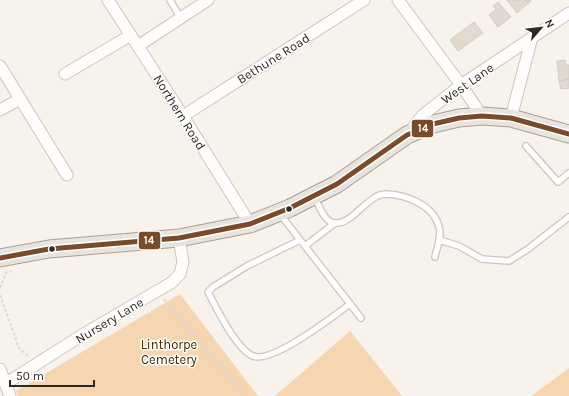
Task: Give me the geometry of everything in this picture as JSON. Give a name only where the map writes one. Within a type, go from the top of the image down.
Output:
[{"type":"main road","points":[[0,258],[49,249],[179,238],[250,224],[278,213],[337,184],[407,135],[433,124],[459,118],[482,116],[511,118],[569,134]]},
{"type":"street","name":"Northern Road","points":[[108,0],[183,116],[250,224]]},
{"type":"street","points":[[138,46],[208,0]]},
{"type":"street","name":"Bethune Road","points":[[183,116],[364,0]]},
{"type":"street","points":[[398,0],[462,86],[482,116]]},
{"type":"street","name":"West Lane","points":[[407,135],[423,114],[532,37],[569,13]]},
{"type":"street","points":[[65,74],[131,35]]},
{"type":"street","points":[[511,118],[532,37]]},
{"type":"street","points":[[0,66],[67,176]]},
{"type":"street","points":[[0,110],[20,99]]},
{"type":"street","name":"Nursery Lane","points":[[5,384],[171,283],[180,274],[183,262],[179,238]]},
{"type":"street","points":[[0,369],[10,396]]},
{"type":"lane","points":[[170,0],[180,17]]},
{"type":"lane","points":[[526,146],[558,182],[569,174]]},
{"type":"lane","points":[[314,196],[325,216],[330,222],[335,223],[344,222],[372,199],[383,194],[408,198],[419,202],[435,218],[439,226],[439,240],[434,257]]},
{"type":"lane","points":[[278,213],[361,318]]},
{"type":"lane","points":[[439,240],[459,246],[482,259],[509,261],[528,249],[569,217]]},
{"type":"lane","points":[[305,246],[335,223]]},
{"type":"lane","points":[[300,240],[247,266],[212,286],[208,292],[218,313],[237,342],[245,351],[254,357],[269,356],[308,334],[350,304]]},
{"type":"path","points":[[157,291],[244,396]]},
{"type":"path","points":[[0,295],[19,348],[29,356],[53,354]]},
{"type":"green space","name":"Linthorpe Cemetery","points":[[180,294],[258,396],[18,396],[16,391]]},
{"type":"green space","points":[[350,331],[402,396],[275,396]]},
{"type":"green space","points":[[569,368],[569,396],[531,396]]},
{"type":"building","points":[[507,0],[530,0],[531,1],[517,13]]},
{"type":"building","points":[[498,2],[511,17],[498,27],[489,15],[496,9],[493,6]]},
{"type":"building","points":[[474,22],[483,33],[458,51],[450,40]]},
{"type":"building","points":[[565,60],[566,65],[569,65],[569,79],[559,81],[557,61]]},
{"type":"building","points":[[569,79],[569,88],[561,89],[559,81]]},
{"type":"transit line","name":"14","points":[[0,258],[49,249],[179,238],[250,224],[290,208],[337,184],[407,135],[433,124],[459,118],[482,116],[511,118],[569,134]]}]
